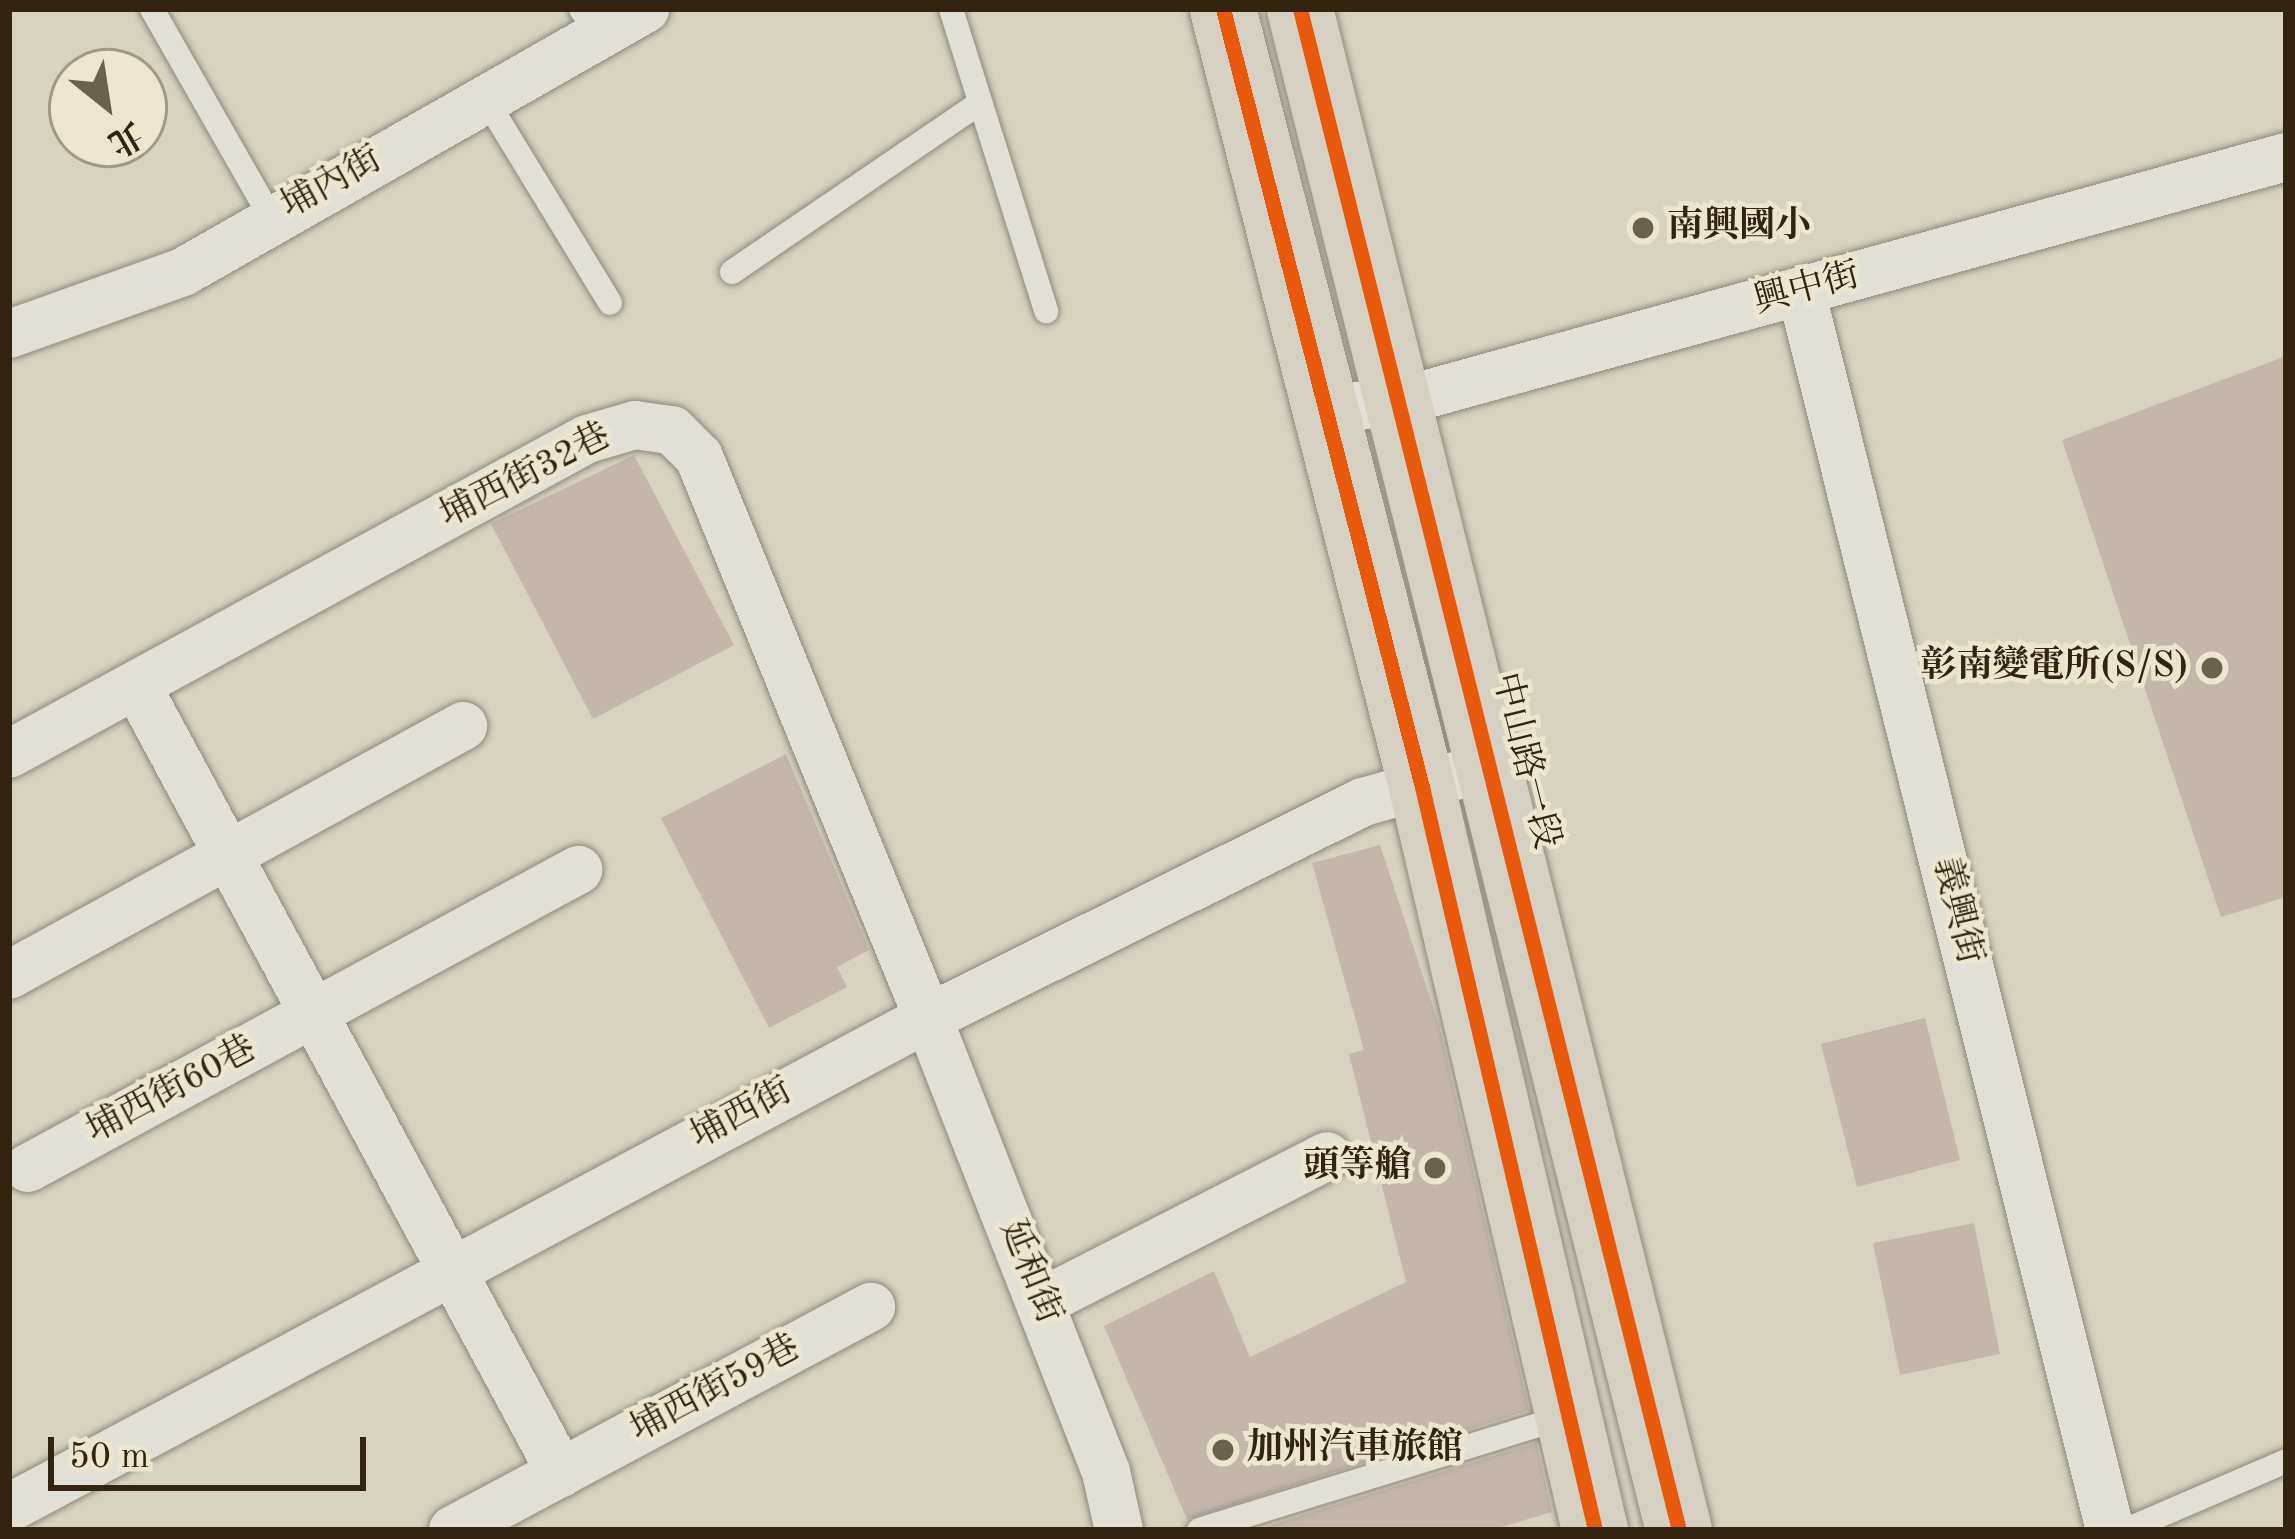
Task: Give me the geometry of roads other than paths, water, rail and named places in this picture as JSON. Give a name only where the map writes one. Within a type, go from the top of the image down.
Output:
[{"type":"main road","points":[[1223,9],[1422,787],[1574,1413],[1595,1530]]},
{"type":"main road","name":"中山路一段","points":[[1300,9],[1494,765],[1679,1530]]},
{"type":"street","name":"埔內街","points":[[9,334],[184,272],[485,98],[589,22],[645,9]]},
{"type":"street","name":"興中街","points":[[1326,410],[1402,401],[2286,158]]},
{"type":"street","name":"義興街","points":[[1802,291],[2110,1530]]},
{"type":"street","name":"埔西街32巷","points":[[9,754],[587,439],[635,425],[672,430],[700,457],[928,1018]]},
{"type":"street","points":[[137,686],[561,1473]]},
{"type":"street","points":[[9,975],[463,726]]},
{"type":"street","name":"埔西街","points":[[14,1490],[928,1018],[1364,802],[1494,765]]},
{"type":"street","name":"埔西街60巷","points":[[28,1168],[578,870]]},
{"type":"street","name":"延和街","points":[[928,1018],[1042,1302],[1119,1530]]},
{"type":"street","points":[[1042,1302],[1327,1156]]},
{"type":"street","name":"埔西街59巷","points":[[453,1530],[871,1307]]},
{"type":"lane","points":[[152,9],[271,218]]},
{"type":"lane","points":[[951,9],[1046,310]]},
{"type":"lane","points":[[485,98],[610,303]]},
{"type":"lane","points":[[731,272],[980,103]]},
{"type":"lane","points":[[1199,1530],[1574,1413]]},
{"type":"lane","points":[[2126,1530],[2286,1461]]},
{"type":"place","name":"南興國小","points":[[1643,228]]},
{"type":"place","name":"彰南變電所(S/S)","points":[[2212,668]]},
{"type":"place","name":"頭等艙","points":[[1435,1168]]},
{"type":"place","name":"加州汽車旅館","points":[[1223,1450]]}]
